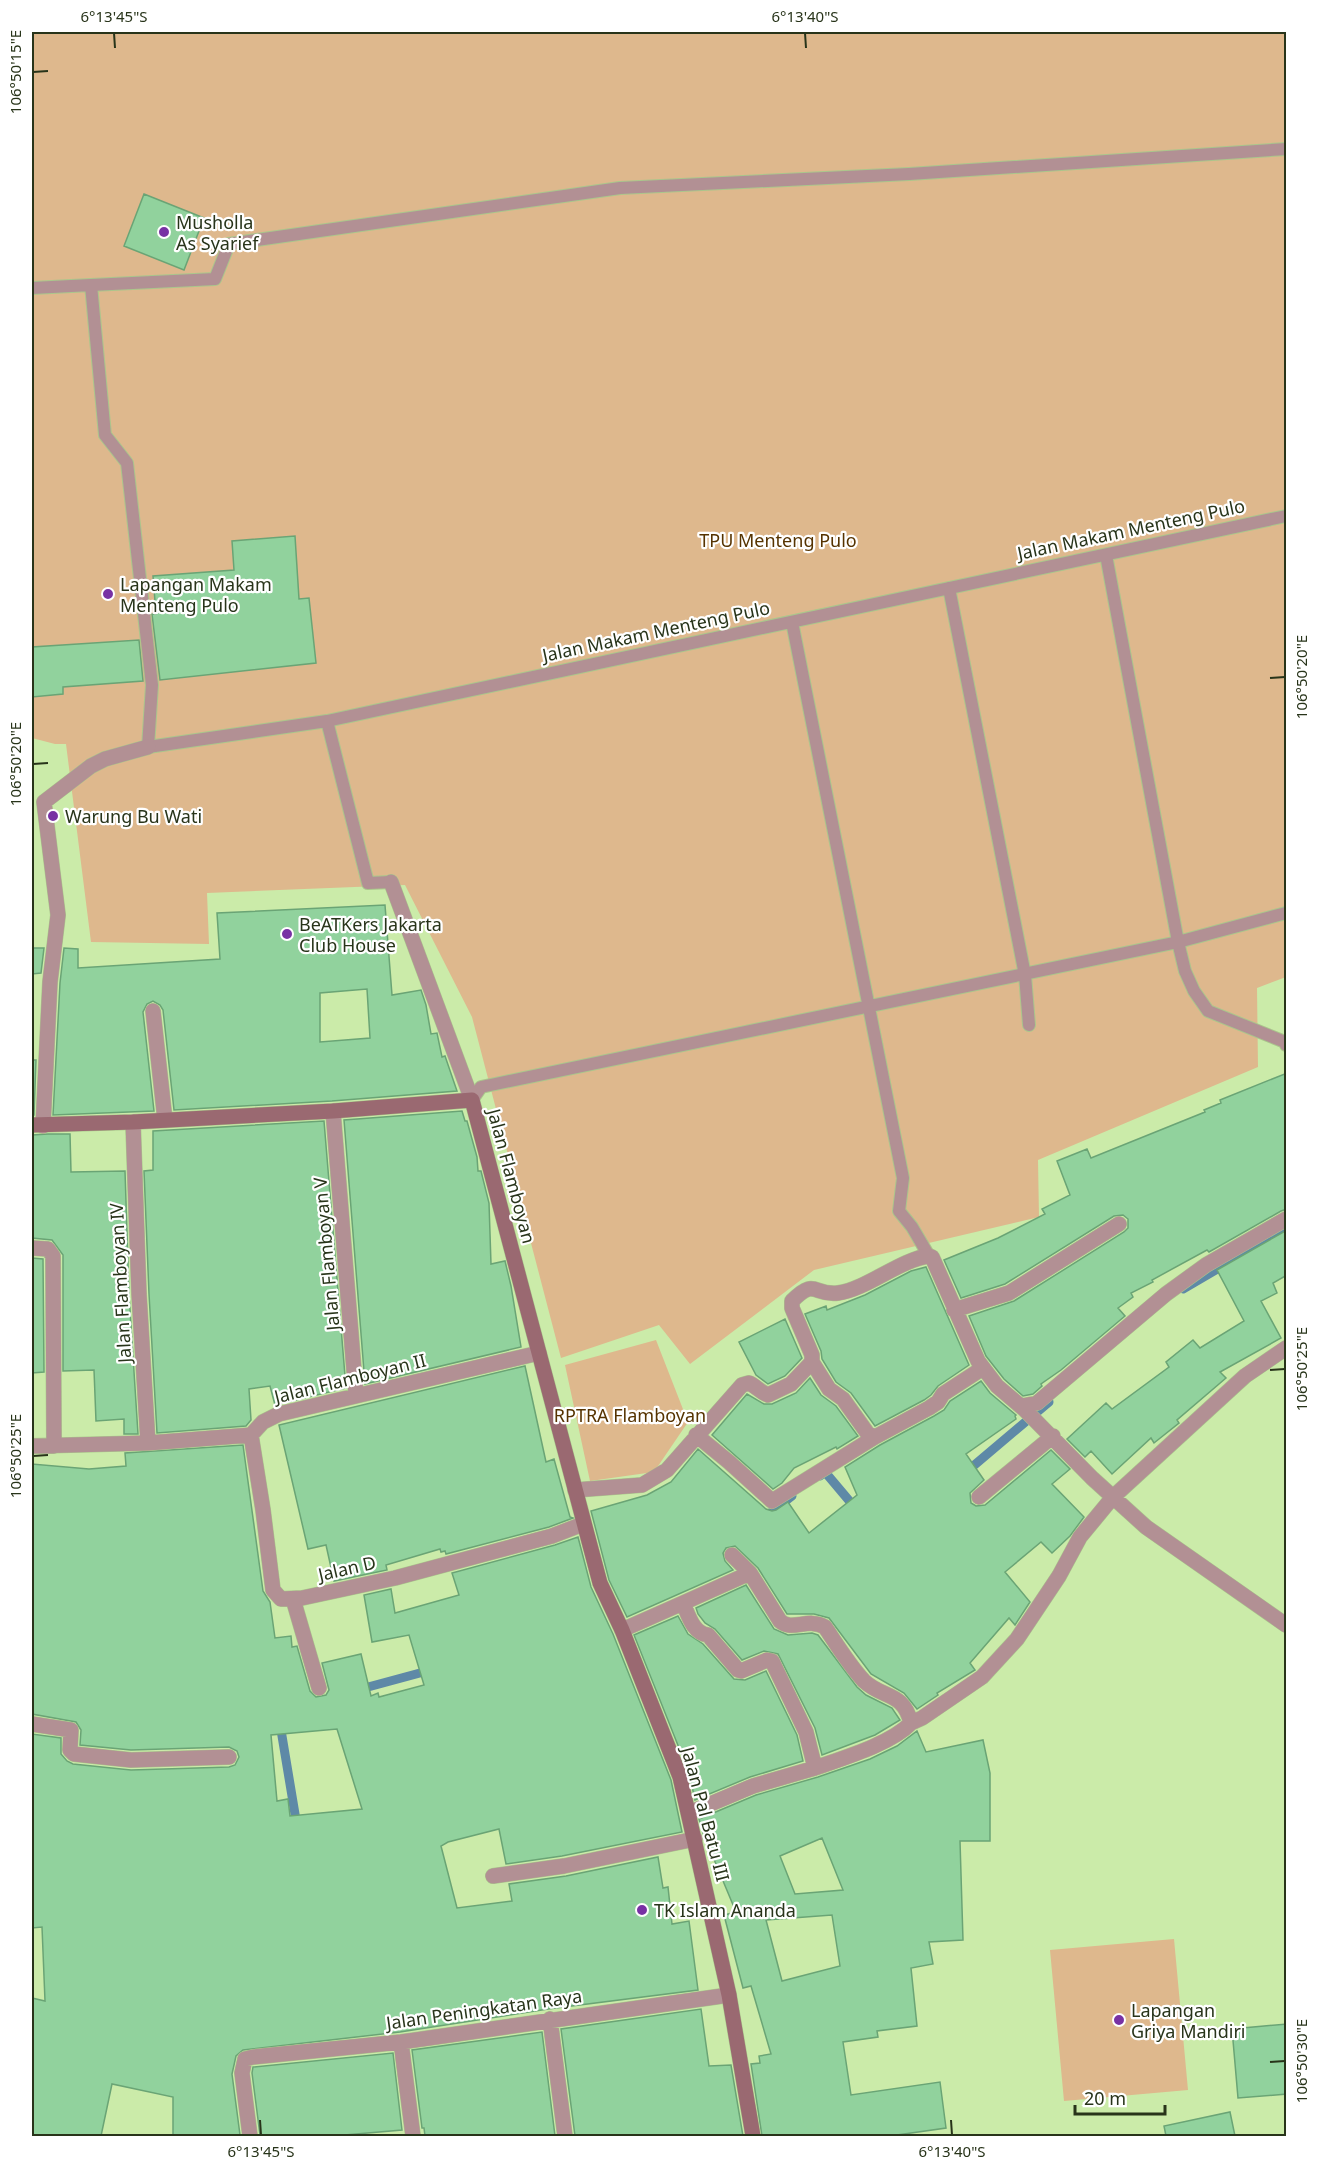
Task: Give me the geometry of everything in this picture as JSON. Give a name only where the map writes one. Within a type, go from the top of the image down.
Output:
[{"type":"street","name":"Jalan Makam Menteng Pulo","points":[[38,803],[91,766],[105,759],[148,747]]},
{"type":"street","points":[[37,1126],[58,915],[38,803]]},
{"type":"street","points":[[391,882],[472,1100]]},
{"type":"street","points":[[153,1011],[165,1120]]},
{"type":"street","name":"Jalan Flamboyan","points":[[37,1126],[333,1111],[472,1100],[600,1583]]},
{"type":"street","name":"Jalan Flamboyan V","points":[[333,1111],[356,1395]]},
{"type":"street","name":"Jalan Flamboyan IV","points":[[133,1122],[139,1294],[148,1443]]},
{"type":"street","points":[[1023,1407],[1037,1403],[1166,1294],[1206,1265],[1287,1219]]},
{"type":"street","points":[[954,1310],[1009,1293],[1119,1224]]},
{"type":"street","points":[[32,1248],[48,1249],[53,1256],[54,1446]]},
{"type":"street","points":[[875,1437],[868,1434],[843,1399],[829,1389],[812,1362],[812,1355],[792,1308],[792,1301],[804,1290],[814,1288],[837,1293],[855,1288],[929,1256],[932,1257],[954,1310],[983,1368],[996,1386],[1023,1407],[1038,1425],[1146,1527],[1287,1625]]},
{"type":"street","points":[[689,1813],[753,1786],[853,1755],[904,1730],[910,1722],[922,1718],[982,1677],[1017,1639],[1059,1576],[1080,1537],[1113,1497],[1245,1376],[1287,1347]]},
{"type":"street","name":"Jalan Flamboyan II","points":[[251,1435],[263,1422],[279,1414],[539,1353]]},
{"type":"street","points":[[575,1490],[642,1485],[667,1470],[742,1385],[749,1383],[755,1385],[762,1393],[768,1395],[791,1384],[812,1362]]},
{"type":"street","points":[[696,1435],[772,1502],[875,1437],[929,1408],[938,1402],[943,1394],[983,1368]]},
{"type":"street","points":[[32,1446],[148,1443],[251,1435],[273,1590],[281,1599],[293,1599],[319,1688]]},
{"type":"street","points":[[979,1497],[1053,1437]]},
{"type":"street","name":"Jalan D","points":[[293,1599],[395,1578],[552,1536],[583,1524]]},
{"type":"street","points":[[732,1555],[750,1573],[784,1625],[817,1622],[825,1627],[865,1681],[879,1691],[900,1700],[908,1713],[910,1722]]},
{"type":"street","points":[[622,1630],[750,1573]]},
{"type":"street","name":"Jalan Pal Batu III","points":[[600,1583],[615,1613],[680,1776],[729,1995],[753,2136]]},
{"type":"street","points":[[682,1603],[696,1630],[708,1635],[738,1670],[741,1671],[767,1660],[772,1661],[806,1732],[815,1768]]},
{"type":"street","points":[[32,1724],[71,1730],[70,1750],[74,1754],[131,1760],[229,1757]]},
{"type":"street","points":[[493,1876],[564,1866],[695,1839]]},
{"type":"street","name":"Jalan Peningkatan Raya","points":[[250,2136],[242,2073],[245,2059],[253,2056],[401,2042],[729,1995]]},
{"type":"street","points":[[550,2019],[565,2136]]},
{"type":"street","points":[[401,2042],[413,2136]]},
{"type":"lane","points":[[32,288],[216,279],[229,244],[620,188],[909,174],[1287,149]]},
{"type":"lane","points":[[91,285],[105,435],[127,463],[152,685],[148,747]]},
{"type":"lane","name":"Jalan Makam Menteng Pulo","points":[[148,747],[327,721],[1287,516]]},
{"type":"lane","points":[[1106,555],[1185,971],[1194,991],[1208,1011],[1285,1042],[1287,1045]]},
{"type":"lane","points":[[949,588],[1024,975],[1029,1024]]},
{"type":"lane","points":[[792,622],[903,1178],[899,1210],[929,1256]]},
{"type":"lane","points":[[327,721],[368,884],[391,882]]},
{"type":"lane","points":[[472,1100],[481,1087],[1178,942],[1287,913]]},
{"type":"green space","name":"TPU Menteng Pulo","points":[[32,32],[1286,32],[1286,977],[1257,988],[1258,1067],[1038,1160],[1039,1217],[814,1270],[690,1364],[659,1325],[561,1358],[472,1017],[405,885],[207,893],[209,944],[91,942],[66,744],[55,744],[32,738]]},
{"type":"green space","name":"RPTRA Flamboyan","points":[[656,1340],[688,1422],[654,1472],[590,1481],[565,1365]]},
{"type":"green space","name":"Lapangan Griya Mandiri","points":[[1174,1939],[1188,2090],[1064,2101],[1050,1950]]},
{"type":"building","name":"Musholla As Syarief","points":[[144,194],[204,218],[184,270],[124,246]]},
{"type":"building","points":[[295,536],[299,599],[309,598],[316,663],[160,680],[152,614],[156,614],[153,576],[234,570],[232,541]]},
{"type":"building","points":[[139,640],[143,681],[63,687],[63,694],[32,697],[32,647]]},
{"type":"building","points":[[385,905],[392,995],[421,990],[431,1034],[437,1033],[442,1057],[445,1056],[457,1091],[174,1110],[163,1010],[153,1001],[147,1004],[143,1012],[154,1111],[53,1115],[64,948],[78,949],[78,968],[220,959],[217,913]],"holes":[[[367,989],[370,1038],[320,1042],[320,993]]]},
{"type":"building","points":[[32,948],[44,948],[41,973],[32,974]]},
{"type":"building","points":[[32,1060],[36,1060],[34,1115],[32,1115]]},
{"type":"building","points":[[1287,1073],[1287,1209],[1209,1252],[1207,1250],[1131,1293],[1133,1297],[1118,1308],[1125,1316],[1041,1384],[1042,1386],[1033,1394],[1023,1396],[1004,1379],[986,1356],[969,1316],[1014,1301],[1124,1232],[1128,1228],[1128,1219],[1123,1215],[1114,1216],[1005,1284],[961,1298],[944,1260],[998,1238],[1045,1214],[1042,1209],[1070,1195],[1057,1161],[1087,1149],[1091,1158],[1205,1112],[1204,1110],[1221,1103],[1220,1100]]},
{"type":"building","points":[[462,1111],[467,1121],[477,1157],[478,1171],[481,1171],[489,1203],[491,1264],[505,1261],[521,1347],[365,1384],[344,1120]]},
{"type":"building","points":[[324,1121],[346,1388],[275,1405],[270,1386],[249,1389],[251,1420],[246,1426],[157,1433],[144,1171],[153,1170],[153,1131]]},
{"type":"building","points":[[70,1134],[71,1172],[125,1171],[129,1294],[138,1434],[124,1434],[124,1419],[96,1421],[94,1370],[63,1371],[63,1255],[52,1240],[32,1238],[32,1135]]},
{"type":"building","points":[[1287,1230],[1287,1275],[1273,1283],[1277,1293],[1261,1301],[1281,1338],[1220,1372],[1226,1378],[1177,1420],[1179,1423],[1154,1443],[1151,1438],[1112,1474],[1091,1451],[1085,1457],[1067,1439],[1106,1403],[1112,1409],[1169,1367],[1166,1362],[1193,1340],[1200,1348],[1244,1321],[1217,1270]]},
{"type":"building","points":[[32,1258],[43,1259],[44,1372],[32,1373]]},
{"type":"building","points":[[926,1267],[969,1365],[938,1386],[924,1400],[875,1426],[851,1393],[836,1382],[822,1359],[821,1351],[805,1314],[826,1306],[827,1310],[865,1295],[911,1271]]},
{"type":"building","points":[[785,1319],[802,1358],[785,1376],[768,1384],[756,1375],[739,1342]]},
{"type":"building","points":[[525,1366],[546,1462],[554,1459],[570,1517],[573,1518],[549,1527],[446,1554],[440,1549],[386,1565],[387,1570],[334,1581],[326,1545],[308,1549],[279,1425]]},
{"type":"building","points":[[810,1378],[821,1395],[836,1406],[858,1436],[837,1449],[836,1447],[794,1468],[782,1483],[773,1489],[712,1435],[747,1394],[764,1404],[772,1404],[796,1393]]},
{"type":"building","points":[[981,1381],[990,1393],[1016,1415],[1016,1419],[966,1454],[984,1480],[970,1493],[971,1503],[976,1506],[985,1505],[1051,1450],[1070,1469],[1052,1484],[1084,1517],[1070,1536],[1052,1553],[1041,1542],[1005,1572],[1030,1602],[1015,1625],[1009,1618],[970,1663],[975,1670],[937,1693],[938,1695],[917,1709],[904,1693],[871,1674],[829,1618],[814,1614],[787,1614],[758,1568],[735,1546],[726,1548],[723,1553],[725,1561],[733,1570],[627,1617],[609,1580],[591,1511],[647,1495],[671,1482],[698,1449],[766,1509],[776,1510],[788,1502],[809,1533],[857,1495],[845,1467],[944,1410],[950,1401]]},
{"type":"building","points":[[243,1445],[263,1591],[270,1602],[275,1638],[291,1636],[292,1647],[297,1646],[310,1691],[316,1697],[326,1695],[329,1690],[322,1663],[361,1654],[371,1696],[378,1693],[379,1697],[424,1685],[409,1635],[372,1642],[364,1595],[391,1589],[395,1613],[459,1595],[452,1573],[578,1537],[591,1587],[613,1634],[671,1780],[682,1832],[562,1856],[506,1864],[499,1829],[448,1842],[441,1846],[457,1908],[512,1901],[509,1884],[566,1876],[658,1857],[663,1888],[668,1887],[672,1924],[689,1921],[698,1990],[548,2009],[400,2032],[243,2050],[236,2056],[232,2074],[240,2135],[173,2135],[173,2097],[112,2084],[101,2136],[32,2136],[32,1998],[45,2001],[42,1927],[32,1928],[32,1734],[61,1738],[61,1754],[73,1764],[131,1770],[229,1767],[235,1765],[239,1757],[237,1751],[229,1747],[131,1750],[80,1745],[81,1730],[76,1722],[32,1714],[32,1464],[89,1469],[126,1466],[125,1453]],"holes":[[[337,1729],[362,1809],[290,1816],[288,1799],[277,1801],[271,1735]]]},
{"type":"building","points":[[746,1585],[774,1629],[788,1635],[812,1633],[818,1635],[857,1687],[866,1695],[892,1708],[900,1720],[875,1735],[822,1755],[815,1728],[778,1654],[764,1651],[742,1660],[715,1629],[705,1623],[698,1614],[696,1608]]},
{"type":"building","points":[[678,1616],[688,1634],[703,1644],[734,1679],[745,1680],[766,1671],[797,1735],[803,1761],[750,1777],[695,1800],[689,1773],[634,1635]]},
{"type":"building","points":[[917,1731],[926,1752],[983,1740],[990,1773],[990,1841],[960,1841],[963,1940],[929,1942],[933,1964],[911,1968],[917,2026],[877,2031],[878,2037],[843,2042],[851,2095],[940,2082],[946,2128],[890,2136],[762,2136],[751,2064],[760,2063],[759,2056],[771,2054],[751,1986],[743,1988],[724,1915],[736,1912],[699,1819],[756,1795],[870,1759],[897,1746]],"holes":[[[822,1838],[843,1890],[795,1894],[780,1856]],[[832,1915],[840,1966],[782,1981],[766,1920]]]},
{"type":"building","points":[[701,2009],[709,2066],[731,2065],[743,2136],[575,2136],[561,2029]]},
{"type":"building","points":[[1287,2024],[1287,2094],[1238,2098],[1232,2029]]},
{"type":"building","points":[[542,2032],[555,2136],[425,2136],[412,2050]]},
{"type":"building","points":[[393,2053],[402,2130],[333,2136],[260,2135],[253,2067]]},
{"type":"building","points":[[1230,2112],[1235,2136],[1166,2136],[1164,2126]]},
{"type":"waterway","points":[[1183,1289],[1286,1229]]},
{"type":"waterway","points":[[965,1473],[1049,1402]]},
{"type":"waterway","points":[[820,1476],[825,1472],[857,1510]]},
{"type":"waterway","points":[[765,1517],[792,1496]]},
{"type":"waterway","points":[[357,1690],[431,1670]]},
{"type":"waterway","points":[[280,1724],[297,1826]]},
{"type":"place","name":"Musholla As Syarief","points":[[164,232]]},
{"type":"place","name":"Lapangan Makam Menteng Pulo","points":[[108,594]]},
{"type":"place","name":"Warung Bu Wati","points":[[53,816]]},
{"type":"place","name":"BeATKers Jakarta Club House","points":[[287,934]]},
{"type":"place","name":"TK Islam Ananda","points":[[642,1910]]},
{"type":"place","name":"Lapangan Griya Mandiri","points":[[1119,2020]]}]
